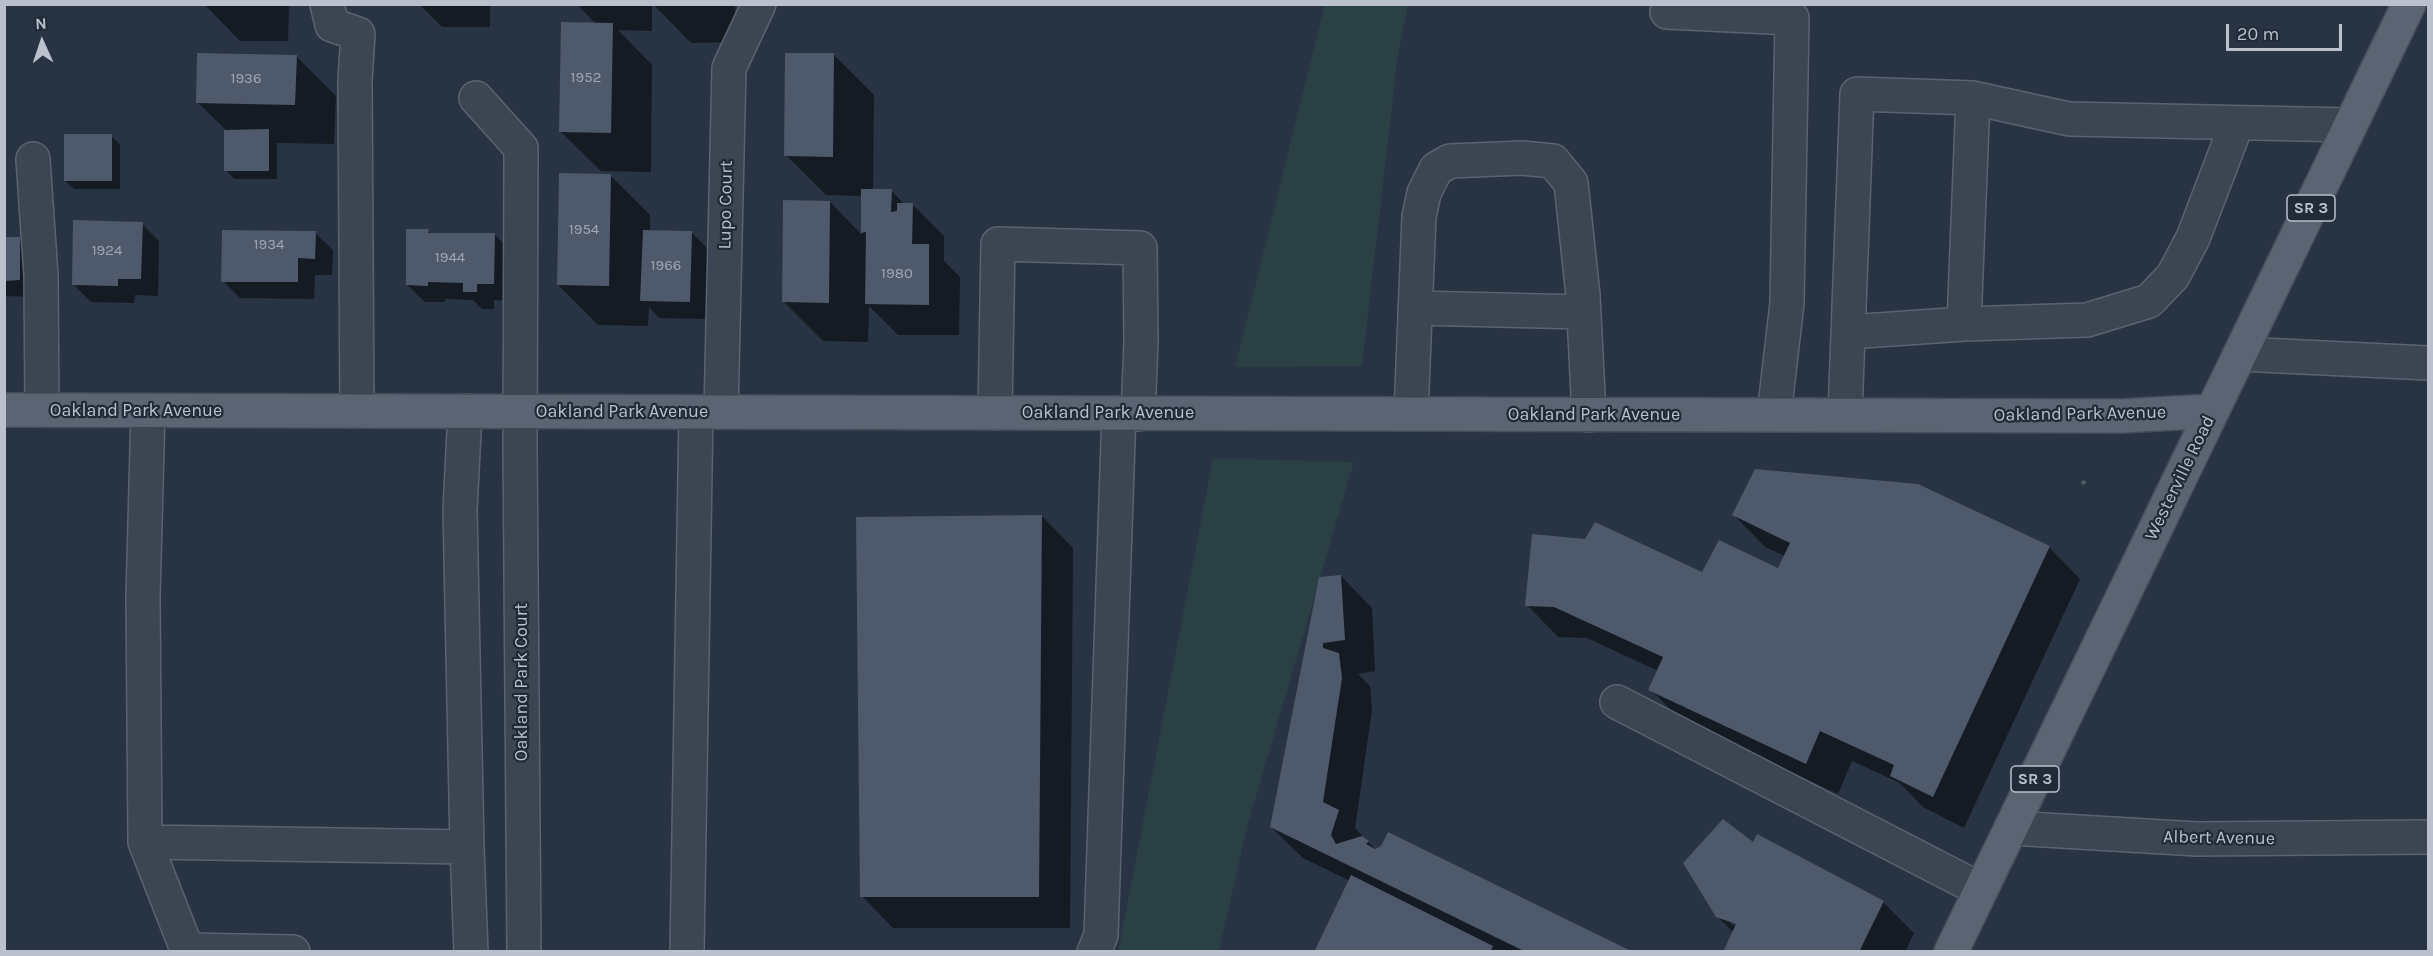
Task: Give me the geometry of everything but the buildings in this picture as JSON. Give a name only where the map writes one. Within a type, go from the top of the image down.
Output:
[{"type":"main road","name":"Westerville Road","points":[[1951,951],[2409,4]]},
{"type":"main road","name":"Oakland Park Avenue","points":[[4,410],[2121,416],[2212,411]]},
{"type":"street","points":[[327,4],[332,25],[358,34],[355,80],[357,411]]},
{"type":"street","name":"Lupo Court","points":[[687,951],[708,412],[729,68],[759,4]]},
{"type":"street","points":[[1666,12],[1792,18],[1787,303],[1774,415]]},
{"type":"street","points":[[1845,415],[1857,94],[1973,98],[2069,120],[2350,125]]},
{"type":"street","name":"Oakland Park Court","points":[[476,98],[521,148],[520,412],[524,951]]},
{"type":"street","points":[[1964,324],[1973,98]]},
{"type":"street","points":[[1849,332],[1964,324],[2087,320],[2149,301],[2173,276],[2193,238],[2237,123]]},
{"type":"street","points":[[1411,414],[1419,217],[1424,193],[1436,170],[1450,161],[1522,158],[1553,161],[1571,183],[1584,312],[1589,414]]},
{"type":"street","points":[[33,159],[41,276],[42,410]]},
{"type":"street","points":[[995,413],[998,244],[1140,248],[1141,342],[1128,414],[1101,935],[1094,951]]},
{"type":"street","points":[[1415,308],[1584,312]]},
{"type":"street","points":[[2240,354],[2428,363]]},
{"type":"street","points":[[148,411],[143,597],[145,842],[188,950],[293,951]]},
{"type":"street","points":[[465,411],[460,510],[466,847],[471,951]]},
{"type":"street","points":[[1617,702],[1981,891]]},
{"type":"street","name":"Albert Avenue","points":[[2011,828],[2197,839],[2428,837]]},
{"type":"street","points":[[145,842],[466,847]]},
{"type":"green space","points":[[1325,4],[1408,5],[1398,55],[1362,366],[1235,367]]},
{"type":"green space","points":[[1213,458],[1354,462],[1248,824],[1219,951],[1118,952]]}]
